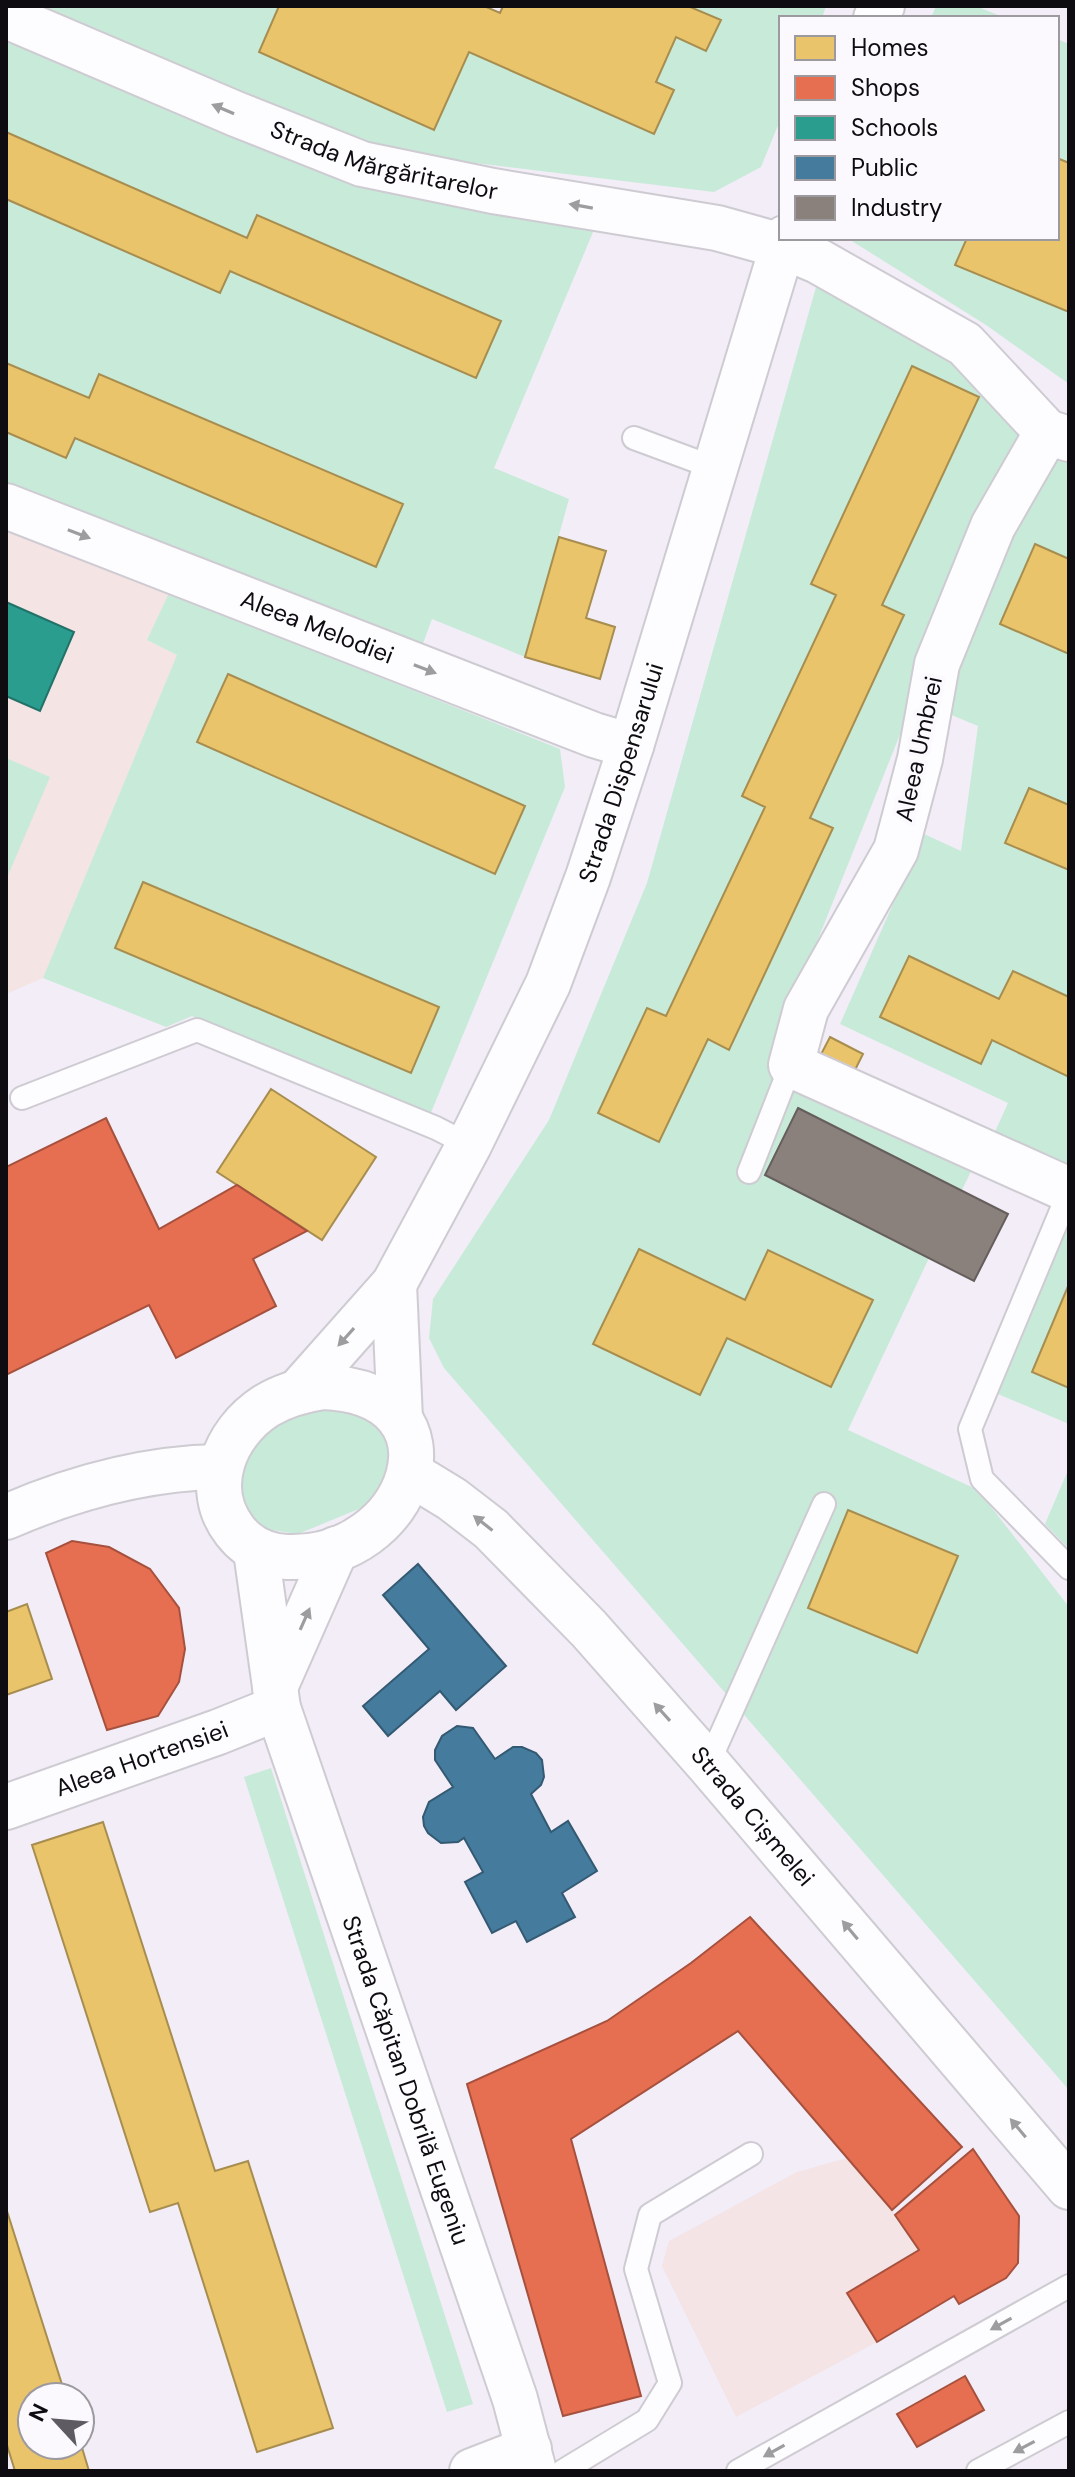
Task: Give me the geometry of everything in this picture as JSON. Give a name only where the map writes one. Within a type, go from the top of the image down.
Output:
[{"type":"street","name":"Strada Mărgăritarelor","points":[[6,16],[362,164],[493,191],[784,242]]},
{"type":"street","name":"Aleea Umbrei","points":[[784,242],[965,344],[1058,435],[993,526],[937,664],[920,759],[896,850],[806,1009],[791,1065]]},
{"type":"street","name":"Strada Dispensarului","points":[[299,1391],[394,1284],[469,1145],[548,984],[588,877],[631,746],[784,242]]},
{"type":"street","name":"Aleea Melodiei","points":[[6,506],[594,735],[631,746]]},
{"type":"street","points":[[791,1065],[1069,1191]]},
{"type":"street","points":[[9,1509],[134,1476],[181,1467],[219,1467],[218,1486],[229,1524],[256,1551],[285,1557],[314,1555],[336,1549],[364,1534],[386,1518],[401,1498],[411,1474],[410,1444],[400,1419],[394,1284]]},
{"type":"street","name":"Strada Dispensarului","points":[[219,1467],[230,1444],[246,1422],[266,1406],[299,1391],[323,1387],[347,1388],[369,1395],[400,1419]]},
{"type":"street","name":"Strada Cișmelei","points":[[411,1474],[452,1499],[507,1543],[589,1629],[1069,2187]]},
{"type":"street","points":[[276,1699],[336,1549]]},
{"type":"street","name":"Strada Căpitan Dobrilă Eugeniu","points":[[256,1551],[276,1699],[510,2385],[542,2464]]},
{"type":"street","name":"Aleea Hortensiei","points":[[6,1807],[218,1732],[276,1699]]},
{"type":"street","points":[[472,2471],[542,2464]]},
{"type":"lane","points":[[634,438],[715,468]]},
{"type":"lane","points":[[22,1098],[197,1030],[436,1128],[469,1145]]},
{"type":"lane","points":[[749,1172],[791,1065]]},
{"type":"lane","points":[[1069,1191],[970,1429],[982,1479],[1069,1568]]},
{"type":"lane","points":[[708,1764],[824,1504]]},
{"type":"lane","points":[[542,2464],[647,2420],[670,2383],[636,2269],[650,2215],[751,2154]]},
{"type":"lane","points":[[738,2471],[1069,2286]]},
{"type":"lane","points":[[978,2471],[1069,2422]]},
{"type":"shaded area","points":[[6,527],[169,593],[147,640],[177,655],[43,978],[6,994]]},
{"type":"shaded area","points":[[847,2158],[892,2210],[919,2250],[848,2293],[877,2342],[736,2417],[662,2266],[669,2241],[797,2172]]},
{"type":"green space","points":[[36,6],[279,6],[469,52],[674,90],[656,82],[676,37],[706,51],[720,21],[688,6],[826,6],[823,16],[779,16],[779,123],[761,167],[714,192],[359,149]]},
{"type":"green space","points":[[936,6],[976,6],[1000,16],[932,16]]},
{"type":"green space","points":[[6,30],[596,225],[494,468],[569,499],[525,657],[432,619],[422,646],[6,493],[6,432],[66,458],[75,438],[375,567],[402,504],[99,375],[89,398],[6,363],[6,199],[230,271],[476,378],[501,321],[258,215],[247,238],[6,132]]},
{"type":"green space","points":[[1059,40],[1069,44],[1069,163],[1059,159]]},
{"type":"green space","points":[[850,240],[966,240],[956,265],[1069,312],[1069,384],[986,325]]},
{"type":"green space","points":[[820,273],[956,354],[1024,425],[768,1064],[977,1159],[962,1190],[799,1108],[765,1175],[929,1258],[848,1430],[978,1490],[1069,1607],[1069,2090],[444,1368],[429,1338],[433,1299],[549,1120],[647,883]],"holes":[[[979,398],[882,605],[904,615],[810,818],[832,829],[729,1049],[708,1039],[598,1113],[647,1008],[666,1016],[765,807],[742,796],[836,595],[812,584]],[[639,1249],[745,1300],[769,1250],[873,1300],[831,1387],[727,1338],[700,1395],[593,1344]],[[848,1510],[957,1555],[917,1653],[808,1608]]]},
{"type":"green space","points":[[1052,451],[1069,457],[1069,559],[1035,544],[1000,624],[1069,654],[1069,805],[1029,788],[1005,843],[1069,870],[1069,997],[1013,971],[999,999],[909,956],[880,1016],[980,1064],[992,1040],[1069,1077],[1069,1165],[994,1134],[1008,1103],[840,1024],[924,834],[961,851],[978,726],[942,711],[956,648]]},
{"type":"green space","points":[[169,593],[560,749],[565,787],[430,1115],[192,1016],[166,1027],[43,978],[177,655],[147,640]],"holes":[[[228,674],[524,806],[495,874],[197,742]],[[144,882],[439,1007],[411,1073],[116,949]]]},
{"type":"green space","points":[[6,758],[50,777],[6,880]]},
{"type":"green space","points":[[1069,1225],[1069,1424],[998,1394]]},
{"type":"green space","points":[[319,1399],[387,1428],[397,1458],[390,1485],[366,1506],[298,1534],[265,1529],[245,1508],[239,1488],[244,1466],[268,1424]]},
{"type":"green space","points":[[1069,1468],[1069,1549],[1045,1524]]},
{"type":"green space","points":[[271,1768],[473,2404],[447,2412],[244,1777]]},
{"type":"building: Homes","points":[[279,6],[484,6],[500,13],[503,6],[688,6],[721,20],[706,51],[676,37],[656,82],[674,90],[654,134],[469,52],[434,130],[259,52]]},
{"type":"building: Homes","points":[[6,132],[247,238],[257,215],[501,321],[476,378],[230,271],[220,293],[6,199]]},
{"type":"building: Homes","points":[[1059,159],[1069,163],[1069,312],[955,265],[966,240],[1059,240]]},
{"type":"building: Homes","points":[[6,363],[89,398],[99,374],[403,504],[376,567],[75,438],[66,458],[6,432]]},
{"type":"building: Homes","points":[[912,366],[979,397],[882,605],[904,615],[810,818],[833,828],[729,1050],[708,1039],[659,1142],[598,1113],[647,1008],[666,1016],[765,807],[742,796],[836,595],[811,584]]},
{"type":"building: Homes","points":[[559,537],[606,551],[586,618],[615,627],[600,679],[525,657]]},
{"type":"building: Homes","points":[[1035,544],[1069,559],[1069,654],[1000,624]]},
{"type":"building: Homes","points":[[228,674],[525,806],[495,874],[197,742]]},
{"type":"building: Homes","points":[[1029,788],[1069,805],[1069,870],[1005,843]]},
{"type":"building: Homes","points":[[143,882],[439,1007],[411,1073],[115,948]]},
{"type":"building: Homes","points":[[909,956],[999,999],[1013,971],[1069,997],[1069,1077],[992,1040],[981,1064],[880,1017]]},
{"type":"building: Homes","points":[[830,1037],[863,1054],[852,1076],[818,1060]]},
{"type":"building: Homes","points":[[271,1089],[376,1157],[322,1240],[217,1172]]},
{"type":"building: Homes","points":[[639,1249],[745,1300],[768,1250],[873,1300],[831,1387],[727,1338],[700,1395],[593,1344]]},
{"type":"building: Homes","points":[[1069,1284],[1069,1388],[1032,1372]]},
{"type":"building: Homes","points":[[848,1510],[958,1556],[917,1653],[808,1608]]},
{"type":"building: Homes","points":[[27,1604],[52,1679],[6,1695],[6,1612]]},
{"type":"building: Homes","points":[[103,1822],[215,2171],[248,2161],[333,2428],[257,2452],[178,2203],[150,2212],[32,1845]]},
{"type":"building: Homes","points":[[6,2208],[61,2381],[16,2381],[16,2461],[86,2461],[89,2471],[15,2471],[6,2442]]},
{"type":"building: Shops","points":[[106,1118],[159,1229],[237,1185],[307,1231],[253,1259],[276,1306],[176,1358],[149,1305],[6,1375],[6,1167]]},
{"type":"building: Shops","points":[[72,1541],[109,1547],[150,1569],[179,1608],[185,1649],[179,1682],[158,1716],[107,1730],[46,1553]]},
{"type":"building: Shops","points":[[750,1917],[962,2147],[892,2210],[738,2031],[571,2139],[641,2396],[563,2416],[467,2084],[607,2021],[691,1963]]},
{"type":"building: Shops","points":[[973,2149],[1019,2216],[1018,2263],[1006,2278],[959,2304],[954,2296],[877,2342],[847,2293],[919,2250],[895,2215]]},
{"type":"building: Shops","points":[[965,2376],[984,2410],[917,2447],[897,2414]]},
{"type":"building: Schools","points":[[6,602],[74,632],[40,711],[6,696]]},
{"type":"building: Public","points":[[418,1564],[506,1666],[456,1710],[440,1691],[388,1736],[363,1706],[429,1649],[383,1595]]},
{"type":"building: Public","points":[[457,1726],[473,1728],[495,1759],[513,1747],[536,1753],[542,1760],[544,1777],[541,1785],[531,1794],[551,1832],[568,1821],[597,1871],[562,1893],[575,1917],[527,1942],[516,1921],[492,1933],[465,1882],[483,1872],[464,1838],[458,1842],[441,1843],[424,1826],[423,1817],[429,1802],[453,1787],[435,1760],[435,1750],[442,1736]]},
{"type":"building: Industry","points":[[798,1108],[1008,1214],[974,1281],[765,1175]]}]
